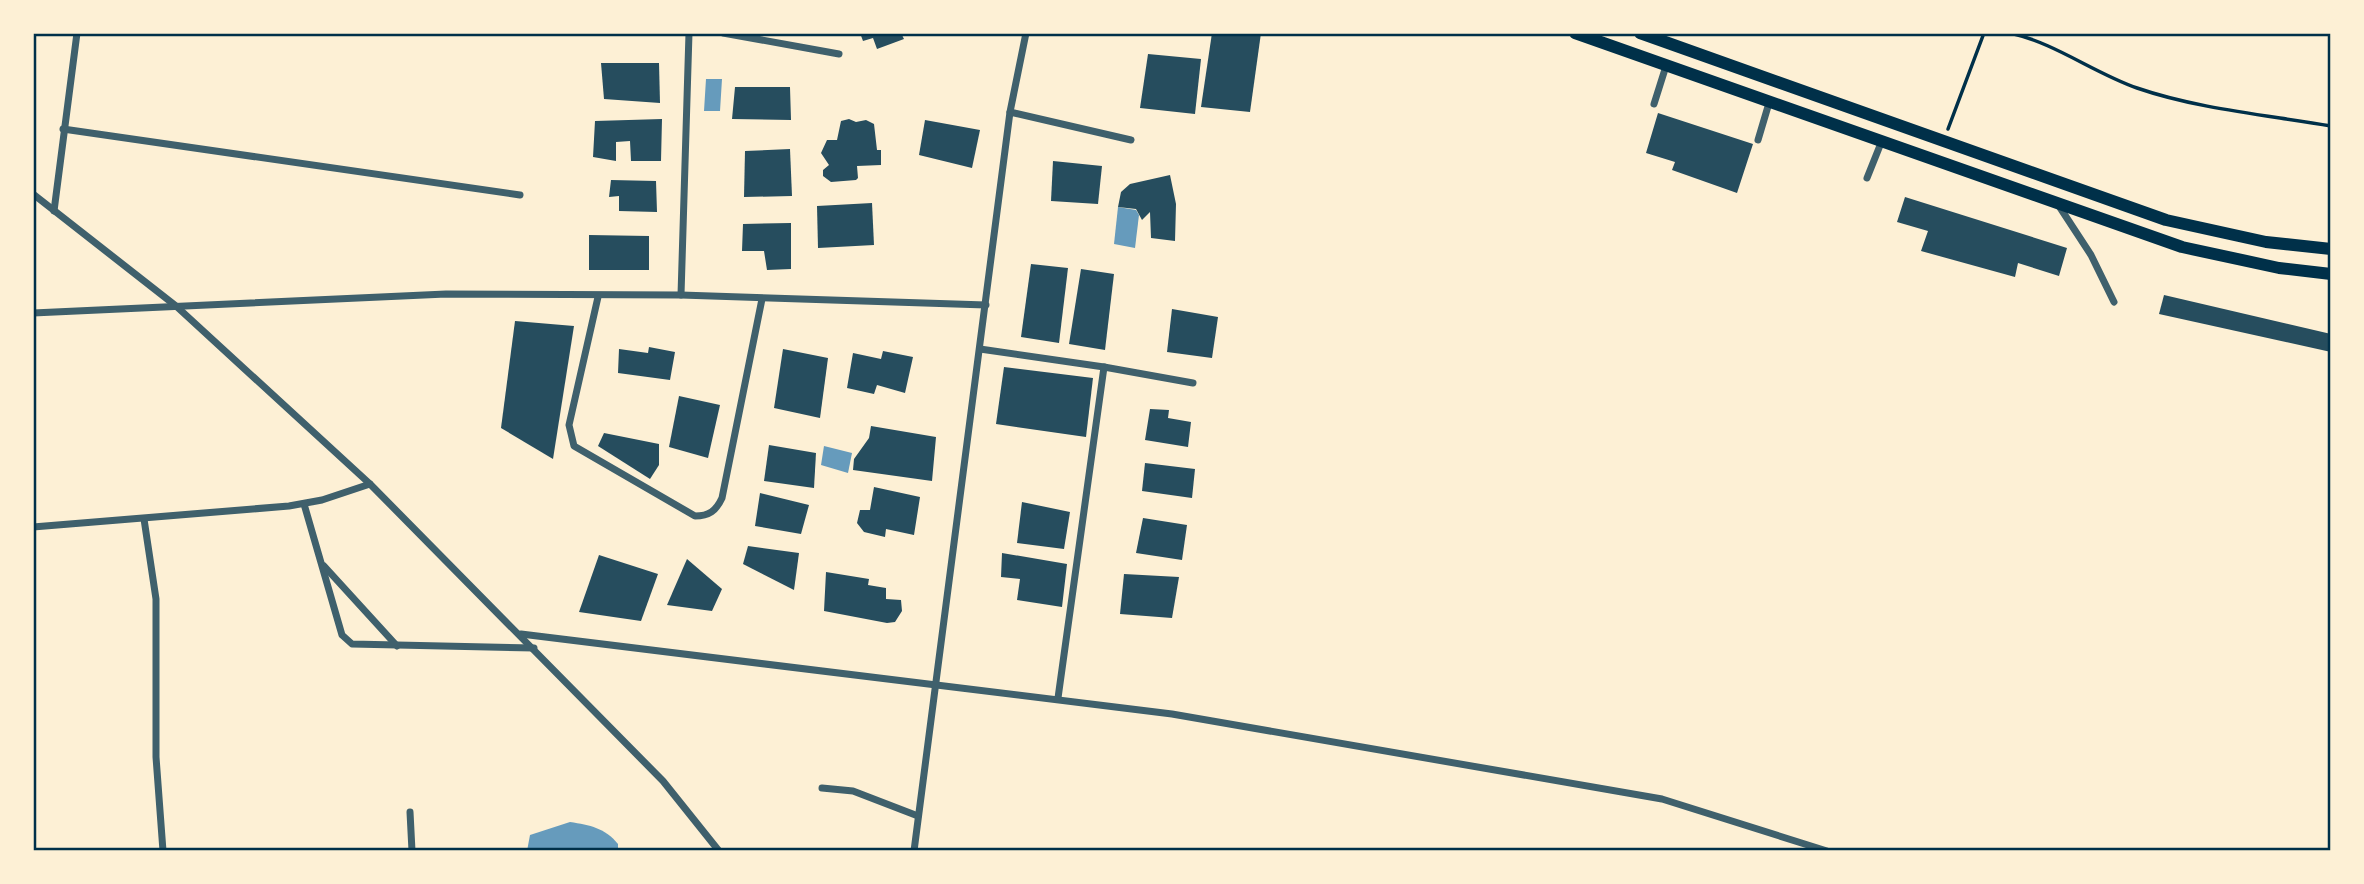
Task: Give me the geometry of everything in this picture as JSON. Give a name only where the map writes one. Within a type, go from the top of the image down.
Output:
[{"type":"highway","points":[[1575,33],[2059,206],[2225,258],[2331,274]]},
{"type":"highway","points":[[1640,33],[2166,219],[2266,242],[2331,249]]},
{"type":"highway","points":[[2089,215],[2095,196]]},
{"type":"street","points":[[54,211],[77,33]]},
{"type":"street","points":[[681,295],[689,33]]},
{"type":"street","points":[[723,33],[839,54]]},
{"type":"street","points":[[914,851],[1010,112],[1026,33]]},
{"type":"street","points":[[1654,104],[1665,66]]},
{"type":"street","points":[[1758,140],[1769,103]]},
{"type":"street","points":[[1010,112],[1131,140]]},
{"type":"street","points":[[63,129],[520,195]]},
{"type":"street","points":[[1867,178],[1881,143]]},
{"type":"street","points":[[33,194],[176,306],[370,484],[521,634],[681,800],[719,851]]},
{"type":"street","points":[[2059,206],[2091,255],[2114,302]]},
{"type":"street","points":[[33,313],[446,294],[598,297],[681,295],[986,305]]},
{"type":"street","points":[[598,297],[569,425],[570,440],[574,446],[695,516],[704,516],[718,507],[722,498],[762,299]]},
{"type":"street","points":[[980,349],[1194,383]]},
{"type":"street","points":[[1058,698],[1104,367]]},
{"type":"street","points":[[33,527],[304,504],[370,484]]},
{"type":"street","points":[[304,504],[345,640],[360,645],[534,648]]},
{"type":"street","points":[[144,519],[156,599],[156,757],[163,851]]},
{"type":"street","points":[[321,564],[397,646]]},
{"type":"street","points":[[521,634],[1172,714],[1662,799],[1827,851]]},
{"type":"street","points":[[822,788],[853,791],[919,816]]},
{"type":"street","points":[[410,812],[412,851]]},
{"type":"path","points":[[1943,141],[1984,33]]},
{"type":"path","points":[[2010,33],[2037,42],[2108,77],[2158,94],[2331,126]]},
{"type":"water","points":[[706,79],[722,79],[720,111],[704,111]]},
{"type":"water","points":[[1118,207],[1136,210],[1139,215],[1135,248],[1114,244]]},
{"type":"water","points":[[824,446],[852,453],[848,473],[821,465]]},
{"type":"water","points":[[570,822],[602,831],[618,844],[618,851],[527,851],[530,835]]},
{"type":"building","points":[[860,33],[901,33],[904,39],[877,49],[873,38],[863,41]]},
{"type":"building","points":[[1212,33],[1261,33],[1250,112],[1201,107]]},
{"type":"building","points":[[1148,54],[1201,59],[1195,114],[1140,108]]},
{"type":"building","points":[[601,63],[659,63],[660,103],[604,99]]},
{"type":"building","points":[[735,87],[790,87],[791,120],[732,119]]},
{"type":"building","points":[[1658,113],[1753,144],[1737,193],[1672,170],[1675,162],[1646,153]]},
{"type":"building","points":[[662,119],[661,161],[631,161],[630,141],[616,142],[616,161],[593,157],[595,121]]},
{"type":"building","points":[[849,119],[856,122],[866,120],[874,124],[877,150],[881,150],[881,165],[857,166],[856,180],[831,182],[823,176],[823,170],[829,165],[821,153],[827,140],[837,140],[841,121]]},
{"type":"building","points":[[925,120],[980,130],[972,168],[919,155]]},
{"type":"building","points":[[790,149],[792,196],[744,197],[745,151]]},
{"type":"building","points":[[1053,161],[1102,166],[1098,204],[1051,201]]},
{"type":"building","points":[[1170,175],[1176,204],[1175,241],[1151,238],[1150,212],[1142,220],[1136,209],[1118,207],[1121,192],[1130,184]]},
{"type":"building","points":[[611,180],[656,181],[657,212],[619,211],[619,196],[609,197]]},
{"type":"building","points":[[1905,197],[2067,248],[2059,276],[2018,263],[2015,277],[1921,251],[1928,231],[1897,222]]},
{"type":"building","points":[[872,203],[874,245],[818,248],[817,206]]},
{"type":"building","points":[[791,223],[791,269],[767,270],[764,251],[742,251],[743,224]]},
{"type":"building","points":[[589,235],[649,236],[649,270],[589,270]]},
{"type":"building","points":[[1031,264],[1068,268],[1059,343],[1021,337]]},
{"type":"building","points":[[1081,269],[1114,274],[1105,350],[1069,344]]},
{"type":"building","points":[[2164,295],[2331,334],[2331,352],[2159,314]]},
{"type":"building","points":[[1172,309],[1218,317],[1212,358],[1167,352]]},
{"type":"building","points":[[515,321],[574,326],[553,459],[501,428]]},
{"type":"building","points":[[649,347],[675,352],[670,380],[618,373],[619,349],[648,353]]},
{"type":"building","points":[[783,349],[828,358],[820,418],[774,408]]},
{"type":"building","points":[[883,351],[913,357],[905,393],[877,385],[874,394],[847,388],[853,353],[881,359]]},
{"type":"building","points":[[1004,367],[1093,378],[1086,437],[996,424]]},
{"type":"building","points":[[679,396],[720,405],[708,458],[669,447]]},
{"type":"building","points":[[1150,409],[1169,410],[1168,418],[1191,422],[1188,447],[1145,440]]},
{"type":"building","points":[[871,426],[936,437],[932,481],[853,470],[854,459],[869,438]]},
{"type":"building","points":[[604,433],[659,444],[659,465],[650,479],[598,446]]},
{"type":"building","points":[[769,445],[816,453],[814,488],[764,481]]},
{"type":"building","points":[[1145,463],[1195,469],[1192,498],[1142,491]]},
{"type":"building","points":[[874,487],[920,497],[914,535],[886,529],[885,537],[864,532],[857,523],[860,510],[870,510]]},
{"type":"building","points":[[760,493],[809,505],[801,534],[755,526]]},
{"type":"building","points":[[1022,502],[1070,512],[1064,549],[1017,543]]},
{"type":"building","points":[[1143,518],[1187,525],[1182,560],[1136,553]]},
{"type":"building","points":[[748,546],[799,553],[794,590],[743,564]]},
{"type":"building","points":[[1002,553],[1067,564],[1062,607],[1017,600],[1020,579],[1001,577]]},
{"type":"building","points":[[599,555],[658,574],[641,621],[579,612]]},
{"type":"building","points":[[687,559],[722,589],[712,611],[667,605]]},
{"type":"building","points":[[826,572],[869,579],[868,585],[886,588],[886,599],[901,600],[902,611],[895,622],[887,623],[824,611]]},
{"type":"building","points":[[1124,574],[1179,577],[1172,618],[1120,614]]}]
